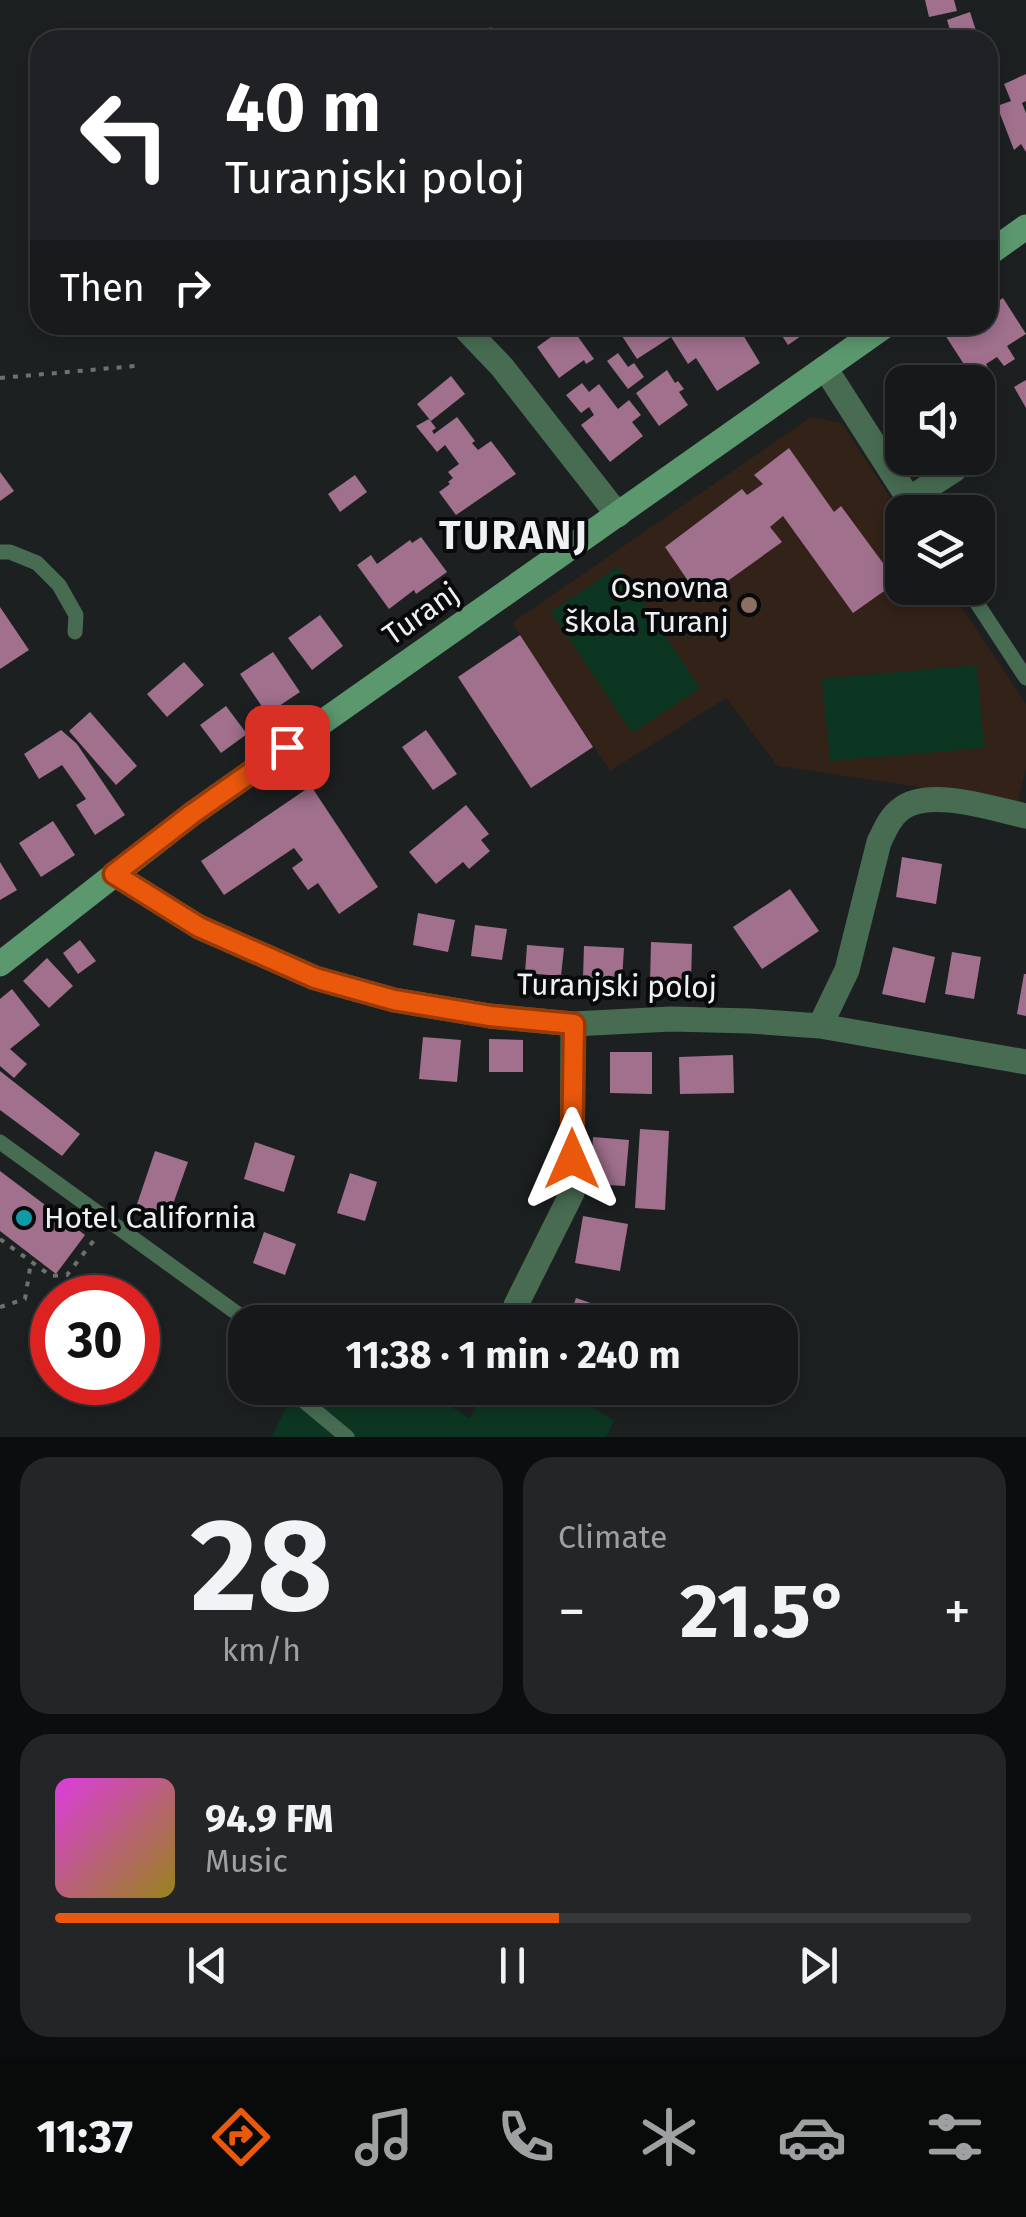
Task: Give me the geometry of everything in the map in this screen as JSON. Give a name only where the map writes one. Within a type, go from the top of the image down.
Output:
[{"type":"main road","points":[[998,247],[1026,227]]},
{"type":"main road","name":"Turanj","points":[[0,964],[192,814],[872,335]]},
{"type":"street","points":[[472,335],[502,367],[618,514]]},
{"type":"street","points":[[825,368],[907,495]]},
{"type":"street","points":[[926,495],[948,475]]},
{"type":"street","points":[[820,1026],[846,970],[879,842],[899,810],[916,800],[935,798],[1026,816]]},
{"type":"street","name":"Turanjski poloj","points":[[114,874],[199,927],[315,978],[394,1000],[490,1016],[574,1024],[672,1019],[820,1026],[1026,1062]]},
{"type":"street","points":[[516,1305],[572,1193],[574,1024]]},
{"type":"lane","points":[[0,552],[37,563],[60,585],[76,615],[75,632]]},
{"type":"lane","points":[[978,605],[1026,678]]},
{"type":"lane","points":[[0,1142],[228,1306]]},
{"type":"lane","points":[[308,1405],[347,1437]]},
{"type":"path","points":[[0,378],[135,366]]},
{"type":"path","points":[[0,1239],[51,1276],[67,1276],[109,1220]]},
{"type":"path","points":[[0,1307],[26,1299],[30,1268],[34,1264]]},
{"type":"shaded area","name":"Osnovna škola Turanj","points":[[811,417],[842,423],[888,495],[885,495],[885,605],[960,605],[1026,704],[1026,768],[1018,802],[778,766],[726,698],[610,771],[512,623]]},
{"type":"green space","points":[[619,566],[700,688],[632,733],[551,612]]},
{"type":"green space","points":[[977,665],[984,748],[830,761],[822,679]]},
{"type":"green space","points":[[287,1405],[448,1405],[470,1418],[477,1405],[587,1405],[614,1420],[606,1437],[272,1437]]},
{"type":"building","points":[[925,0],[954,0],[957,11],[929,17]]},
{"type":"building","points":[[970,12],[976,30],[950,30],[947,20]]},
{"type":"building","points":[[1026,74],[1026,101],[1022,103],[1026,113],[1026,152],[1021,144],[1014,150],[998,109],[1011,101],[1004,84]]},
{"type":"building","points":[[1003,298],[1026,334],[1007,346],[1015,359],[1004,366],[997,357],[987,365],[964,365],[945,335],[998,335],[998,301]]},
{"type":"building","points":[[577,335],[594,359],[586,364],[584,360],[559,378],[537,347],[551,337]]},
{"type":"building","points":[[621,335],[743,335],[760,363],[717,391],[696,358],[688,364],[671,337],[637,359]]},
{"type":"building","points":[[782,335],[802,335],[788,345]]},
{"type":"building","points":[[618,353],[628,367],[634,363],[644,377],[628,389],[607,361]]},
{"type":"building","points":[[667,370],[684,389],[679,392],[688,405],[659,426],[636,393]]},
{"type":"building","points":[[451,376],[465,394],[431,421],[417,404]]},
{"type":"building","points":[[1026,380],[1026,408],[1014,387]]},
{"type":"building","points":[[582,383],[589,392],[599,384],[618,409],[629,400],[641,415],[632,422],[643,436],[610,462],[581,425],[594,415],[589,407],[581,413],[566,395]]},
{"type":"building","points":[[457,417],[478,450],[491,441],[516,474],[456,515],[439,492],[453,478],[448,472],[459,464],[445,445],[437,452],[416,426],[429,419],[436,428],[434,434]]},
{"type":"building","points":[[789,448],[834,512],[841,506],[885,566],[885,590],[853,613],[783,516],[770,527],[782,542],[701,600],[665,547],[742,489],[747,495],[763,484],[754,475]]},
{"type":"building","points":[[0,472],[14,491],[0,501]]},
{"type":"building","points":[[355,475],[367,492],[340,512],[328,494]]},
{"type":"building","points":[[421,537],[447,572],[389,609],[357,565],[371,555],[377,564],[410,540],[412,543]]},
{"type":"building","points":[[0,607],[29,650],[0,669]]},
{"type":"building","points":[[320,615],[343,646],[312,670],[288,638]]},
{"type":"building","points":[[520,635],[593,747],[531,788],[458,677]]},
{"type":"building","points":[[273,652],[300,692],[267,714],[240,674]]},
{"type":"building","points":[[184,662],[204,685],[167,717],[147,694]]},
{"type":"building","points":[[226,706],[247,734],[221,753],[200,725]]},
{"type":"building","points":[[90,712],[137,766],[116,785],[69,731]]},
{"type":"building","points":[[61,730],[77,744],[125,815],[95,835],[76,805],[86,799],[62,765],[39,779],[24,754]]},
{"type":"building","points":[[426,730],[457,774],[433,790],[402,747]]},
{"type":"building","points":[[311,786],[378,887],[339,914],[318,883],[308,890],[292,868],[303,860],[294,848],[224,895],[201,861]]},
{"type":"building","points":[[466,805],[489,834],[481,840],[490,851],[469,869],[463,862],[436,884],[409,852]]},
{"type":"building","points":[[53,821],[75,855],[41,877],[19,843]]},
{"type":"building","points":[[902,857],[942,864],[936,904],[896,897]]},
{"type":"building","points":[[0,862],[17,890],[0,900]]},
{"type":"building","points":[[790,889],[819,931],[762,969],[733,927]]},
{"type":"building","points":[[418,913],[455,920],[448,952],[413,945]]},
{"type":"building","points":[[475,925],[507,929],[502,960],[471,956]]},
{"type":"building","points":[[80,940],[96,961],[78,974],[63,953]]},
{"type":"building","points":[[651,942],[692,944],[691,984],[650,983]]},
{"type":"building","points":[[527,945],[564,948],[561,976],[525,973]]},
{"type":"building","points":[[584,946],[624,948],[622,980],[583,978]]},
{"type":"building","points":[[893,947],[935,957],[925,1003],[882,994]]},
{"type":"building","points":[[952,952],[981,957],[974,999],[945,994]]},
{"type":"building","points":[[47,958],[73,986],[49,1008],[23,981]]},
{"type":"building","points":[[1026,974],[1026,1016],[1017,1014]]},
{"type":"building","points":[[12,989],[40,1025],[10,1049],[27,1064],[14,1078],[0,1066],[0,999]]},
{"type":"building","points":[[423,1037],[461,1040],[457,1082],[419,1079]]},
{"type":"building","points":[[489,1039],[523,1040],[523,1072],[489,1072]]},
{"type":"building","points":[[610,1052],[652,1052],[652,1094],[610,1093]]},
{"type":"building","points":[[733,1055],[734,1093],[680,1094],[679,1057]]},
{"type":"building","points":[[0,1071],[80,1134],[62,1156],[0,1110]]},
{"type":"building","points":[[640,1129],[669,1131],[665,1210],[635,1208]]},
{"type":"building","points":[[593,1137],[629,1140],[625,1186],[590,1184]]},
{"type":"building","points":[[255,1142],[295,1156],[284,1192],[244,1179]]},
{"type":"building","points":[[155,1151],[188,1162],[167,1221],[135,1210]]},
{"type":"building","points":[[0,1171],[85,1235],[56,1274],[0,1231]]},
{"type":"building","points":[[350,1173],[377,1182],[365,1221],[337,1213]]},
{"type":"building","points":[[583,1216],[628,1224],[620,1271],[575,1263]]},
{"type":"building","points":[[264,1232],[296,1244],[285,1275],[253,1263]]},
{"type":"building","points":[[576,1298],[596,1305],[574,1305]]},
{"type":"place","name":"Osnovna škola Turanj","points":[[749,605]]},
{"type":"place","name":"Hotel California","points":[[24,1218]]},
{"type":"district","name":"TURANJ","points":[[514,535]]},
{"type":"route","points":[[287,747],[114,874],[199,927],[315,978],[394,1000],[490,1016],[574,1024],[572,1159]]}]
